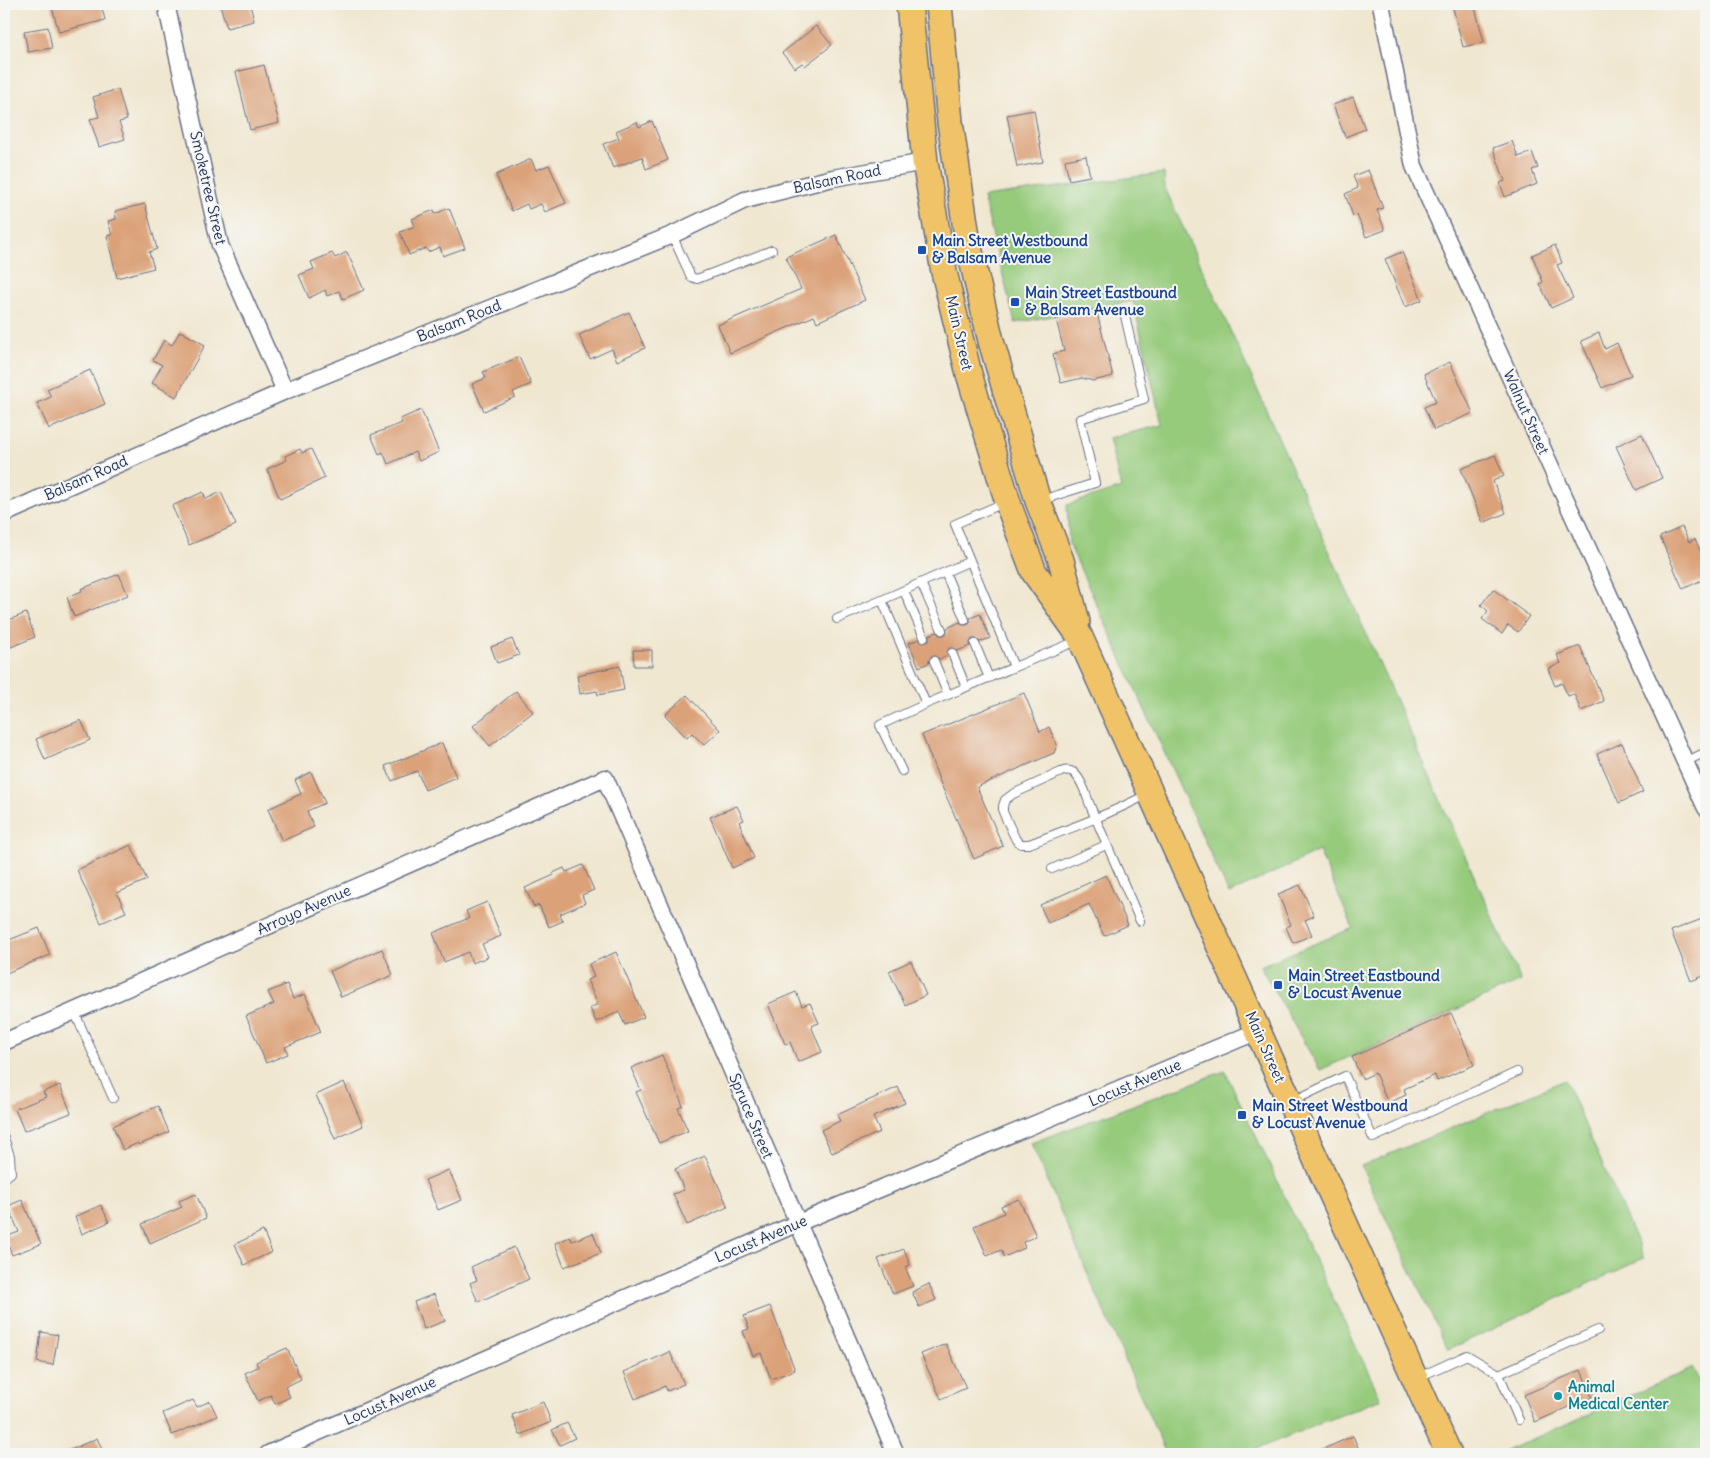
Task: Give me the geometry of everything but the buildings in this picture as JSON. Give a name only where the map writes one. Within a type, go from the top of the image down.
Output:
[{"type":"main road","name":"Main Street","points":[[908,4],[925,162],[944,272],[969,374],[1008,502],[1034,572],[1081,639]]},
{"type":"main road","name":"Main Street","points":[[939,4],[951,132],[968,243],[991,341],[1038,501],[1061,560],[1081,639],[1449,1454]]},
{"type":"main road","points":[[925,162],[935,172],[942,184],[970,296],[991,341]]},
{"type":"street","name":"Smoketree Street","points":[[166,4],[220,245],[285,391]]},
{"type":"street","name":"Walnut Street","points":[[1381,4],[1414,166],[1706,808]]},
{"type":"street","name":"Balsam Road","points":[[4,514],[285,391],[672,235],[745,200],[833,178],[925,162]]},
{"type":"street","name":"Arroyo Avenue","points":[[4,1042],[605,778]]},
{"type":"street","name":"Spruce Street","points":[[605,778],[896,1454]]},
{"type":"street","name":"Locust Avenue","points":[[268,1454],[798,1223],[1258,1032]]},
{"type":"lane","points":[[672,235],[691,277],[697,278],[772,250]]},
{"type":"lane","points":[[1038,501],[1095,483],[1080,419],[1144,399],[1125,316]]},
{"type":"lane","points":[[1008,502],[955,524],[1014,667]]},
{"type":"lane","points":[[838,619],[970,561]]},
{"type":"lane","points":[[945,572],[965,620]]},
{"type":"lane","points":[[921,583],[942,630]]},
{"type":"lane","points":[[904,591],[924,637]]},
{"type":"lane","points":[[882,600],[926,704]]},
{"type":"lane","points":[[902,771],[880,725],[1081,639]]},
{"type":"lane","points":[[975,644],[988,678]]},
{"type":"lane","points":[[952,653],[966,687]]},
{"type":"lane","points":[[934,661],[948,695]]},
{"type":"lane","points":[[1685,762],[1706,752]]},
{"type":"lane","points":[[1140,921],[1106,845],[1095,818],[1079,781],[1073,772],[1066,770],[1014,794],[1005,800],[1003,806],[1003,812],[1016,840],[1021,844],[1029,844],[1095,818],[1119,809],[1150,793]]},
{"type":"lane","points":[[1052,869],[1106,845]]},
{"type":"lane","points":[[74,1011],[113,1098]]},
{"type":"lane","points":[[1290,1103],[1345,1076],[1374,1138],[1517,1072]]},
{"type":"lane","points":[[4,1138],[10,1156],[11,1173],[4,1178]]},
{"type":"lane","points":[[1499,1374],[1598,1330]]},
{"type":"lane","points":[[1415,1379],[1467,1355],[1499,1374],[1519,1420]]},
{"type":"green space","points":[[1164,173],[1165,188],[1252,378],[1521,981],[1320,1070],[1260,966],[1353,928],[1319,851],[1229,894],[1069,544],[1067,505],[1121,488],[1109,438],[1162,425],[1133,301],[1015,323],[983,197]]},
{"type":"green space","points":[[1225,1071],[1381,1399],[1244,1454],[1166,1454],[1031,1143]]},
{"type":"green space","points":[[1565,1080],[1644,1258],[1448,1350],[1361,1166]]},
{"type":"green space","points":[[1693,1368],[1706,1397],[1706,1454],[1499,1454]]},
{"type":"place","name":"Main Street Westbound & Balsam Avenue","points":[[922,250]]},
{"type":"place","name":"Main Street Eastbound & Balsam Avenue","points":[[1015,302]]},
{"type":"place","name":"Main Street Eastbound & Locust Avenue","points":[[1278,985]]},
{"type":"place","name":"Main Street Westbound & Locust Avenue","points":[[1242,1115]]},
{"type":"place","name":"Animal Medical Center","points":[[1558,1396]]}]
